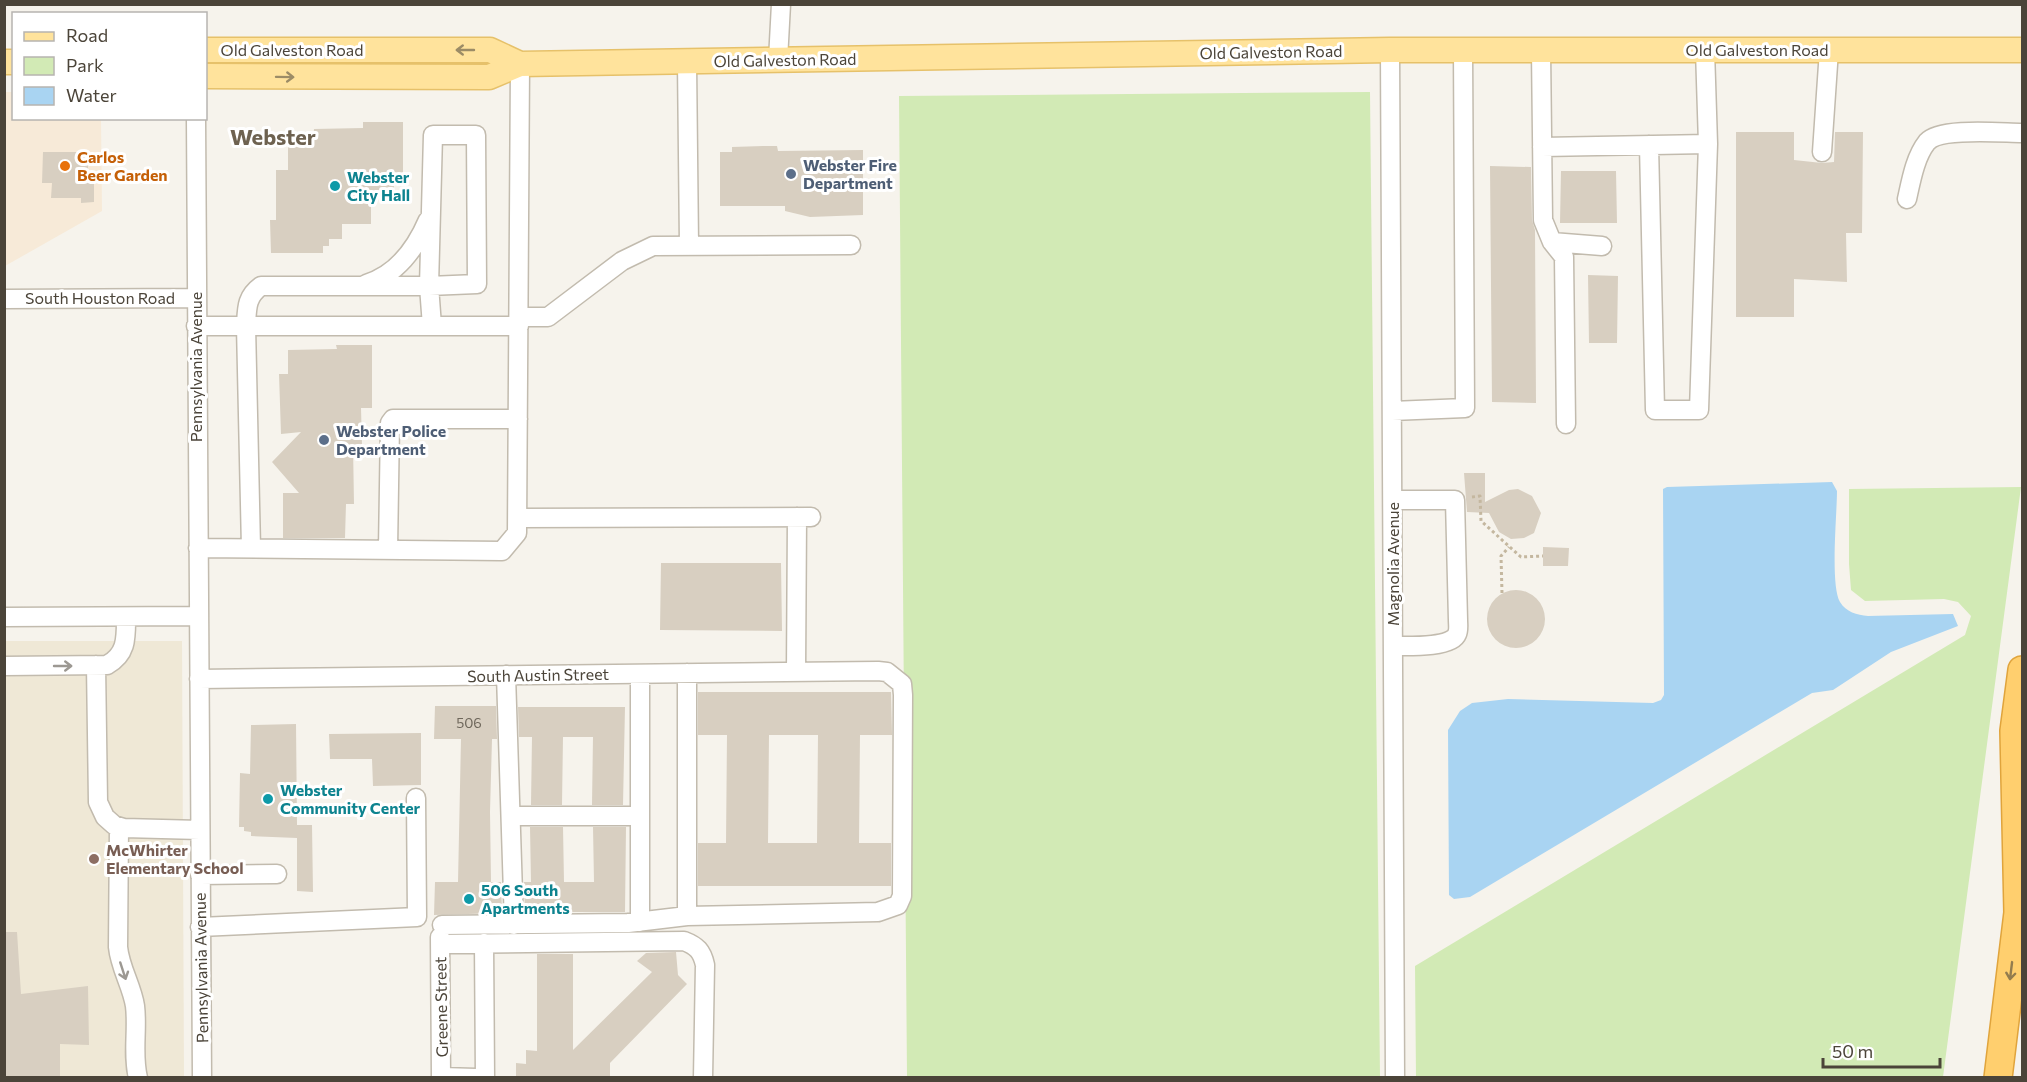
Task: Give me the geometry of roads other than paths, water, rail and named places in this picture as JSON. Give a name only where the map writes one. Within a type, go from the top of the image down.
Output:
[{"type":"highway","points":[[2018,913],[2014,731],[2022,670]]},
{"type":"highway","points":[[1998,1077],[2022,880]]},
{"type":"main road","name":"Old Galveston Road","points":[[207,50],[490,50],[520,64]]},
{"type":"main road","points":[[207,64],[266,63],[296,50]]},
{"type":"main road","name":"Old Galveston Road","points":[[207,76],[489,77],[520,64],[1390,50],[2022,50]]},
{"type":"street","points":[[778,60],[781,4]]},
{"type":"street","name":"Magnolia Avenue","points":[[1390,50],[1395,1077]]},
{"type":"street","points":[[1392,411],[1465,408],[1463,50]]},
{"type":"street","points":[[1541,50],[1543,220],[1552,242],[1564,257],[1566,424]]},
{"type":"street","points":[[1649,145],[1654,410],[1699,410],[1708,144],[1705,50]]},
{"type":"street","points":[[1822,152],[1828,50]]},
{"type":"street","points":[[687,62],[689,246]]},
{"type":"street","points":[[198,548],[502,551],[518,533],[520,64]]},
{"type":"street","name":"Pennsylvania Avenue","points":[[196,120],[202,1077]]},
{"type":"street","points":[[1907,199],[1916,165],[1925,145],[1931,138],[1946,133],[2022,133]]},
{"type":"street","points":[[251,548],[246,326],[247,305],[251,294],[261,286],[429,286],[477,284],[476,135],[433,135],[429,286],[432,326]]},
{"type":"street","points":[[1542,147],[1708,144]]},
{"type":"street","points":[[358,286],[385,276],[406,258],[422,234],[431,213]]},
{"type":"street","points":[[1552,242],[1602,246]]},
{"type":"street","points":[[196,326],[432,326],[519,322],[548,317],[622,261],[653,246],[851,245]]},
{"type":"street","name":"South Houston Road","points":[[4,299],[196,298]]},
{"type":"street","points":[[388,550],[390,423],[393,419],[518,419]]},
{"type":"street","points":[[1393,500],[1455,500],[1457,634],[1443,644],[1393,646]]},
{"type":"street","points":[[518,518],[804,517],[796,672]]},
{"type":"street","points":[[4,617],[198,616]]},
{"type":"street","points":[[4,666],[107,665],[118,659],[123,651],[126,617]]},
{"type":"street","points":[[96,665],[98,802],[105,817],[119,827],[200,830]]},
{"type":"street","name":"South Austin Street","points":[[199,679],[878,671],[887,672],[902,684],[902,896],[898,905],[878,912],[687,916]]},
{"type":"street","points":[[441,935],[514,925],[640,922],[687,916],[687,673]]},
{"type":"street","points":[[640,674],[640,922]]},
{"type":"street","points":[[506,675],[514,925]]},
{"type":"street","points":[[200,927],[417,917],[416,798]]},
{"type":"street","points":[[512,816],[639,816]]},
{"type":"street","points":[[119,827],[119,962],[135,1007],[135,1063],[138,1077]]},
{"type":"street","points":[[200,875],[277,874]]},
{"type":"street","points":[[441,935],[484,943],[684,941],[696,946],[702,953],[705,965],[703,1077]]},
{"type":"street","name":"Greene Street","points":[[441,935],[441,1077]]},
{"type":"street","points":[[484,943],[484,1077]]},
{"type":"street","points":[[441,1077],[476,1077]]},
{"type":"water","points":[[1832,482],[1837,491],[1835,581],[1842,605],[1852,612],[1868,616],[1953,614],[1958,626],[1891,652],[1833,690],[1812,693],[1470,897],[1454,899],[1449,895],[1448,730],[1460,711],[1472,703],[1508,699],[1653,703],[1661,700],[1664,695],[1663,489],[1667,487]]},
{"type":"place","name":"Carlos Beer Garden","points":[[65,166]]},
{"type":"place","name":"Webster Fire Department","points":[[791,174]]},
{"type":"place","name":"Webster City Hall","points":[[335,186]]},
{"type":"place","name":"Webster Police Department","points":[[324,440]]},
{"type":"place","name":"Webster Community Center","points":[[268,799]]},
{"type":"place","name":"McWhirter Elementary School","points":[[94,859]]},
{"type":"place","name":"506 South Apartments","points":[[469,899]]},
{"type":"district","name":"Webster","points":[[273,137]]}]
